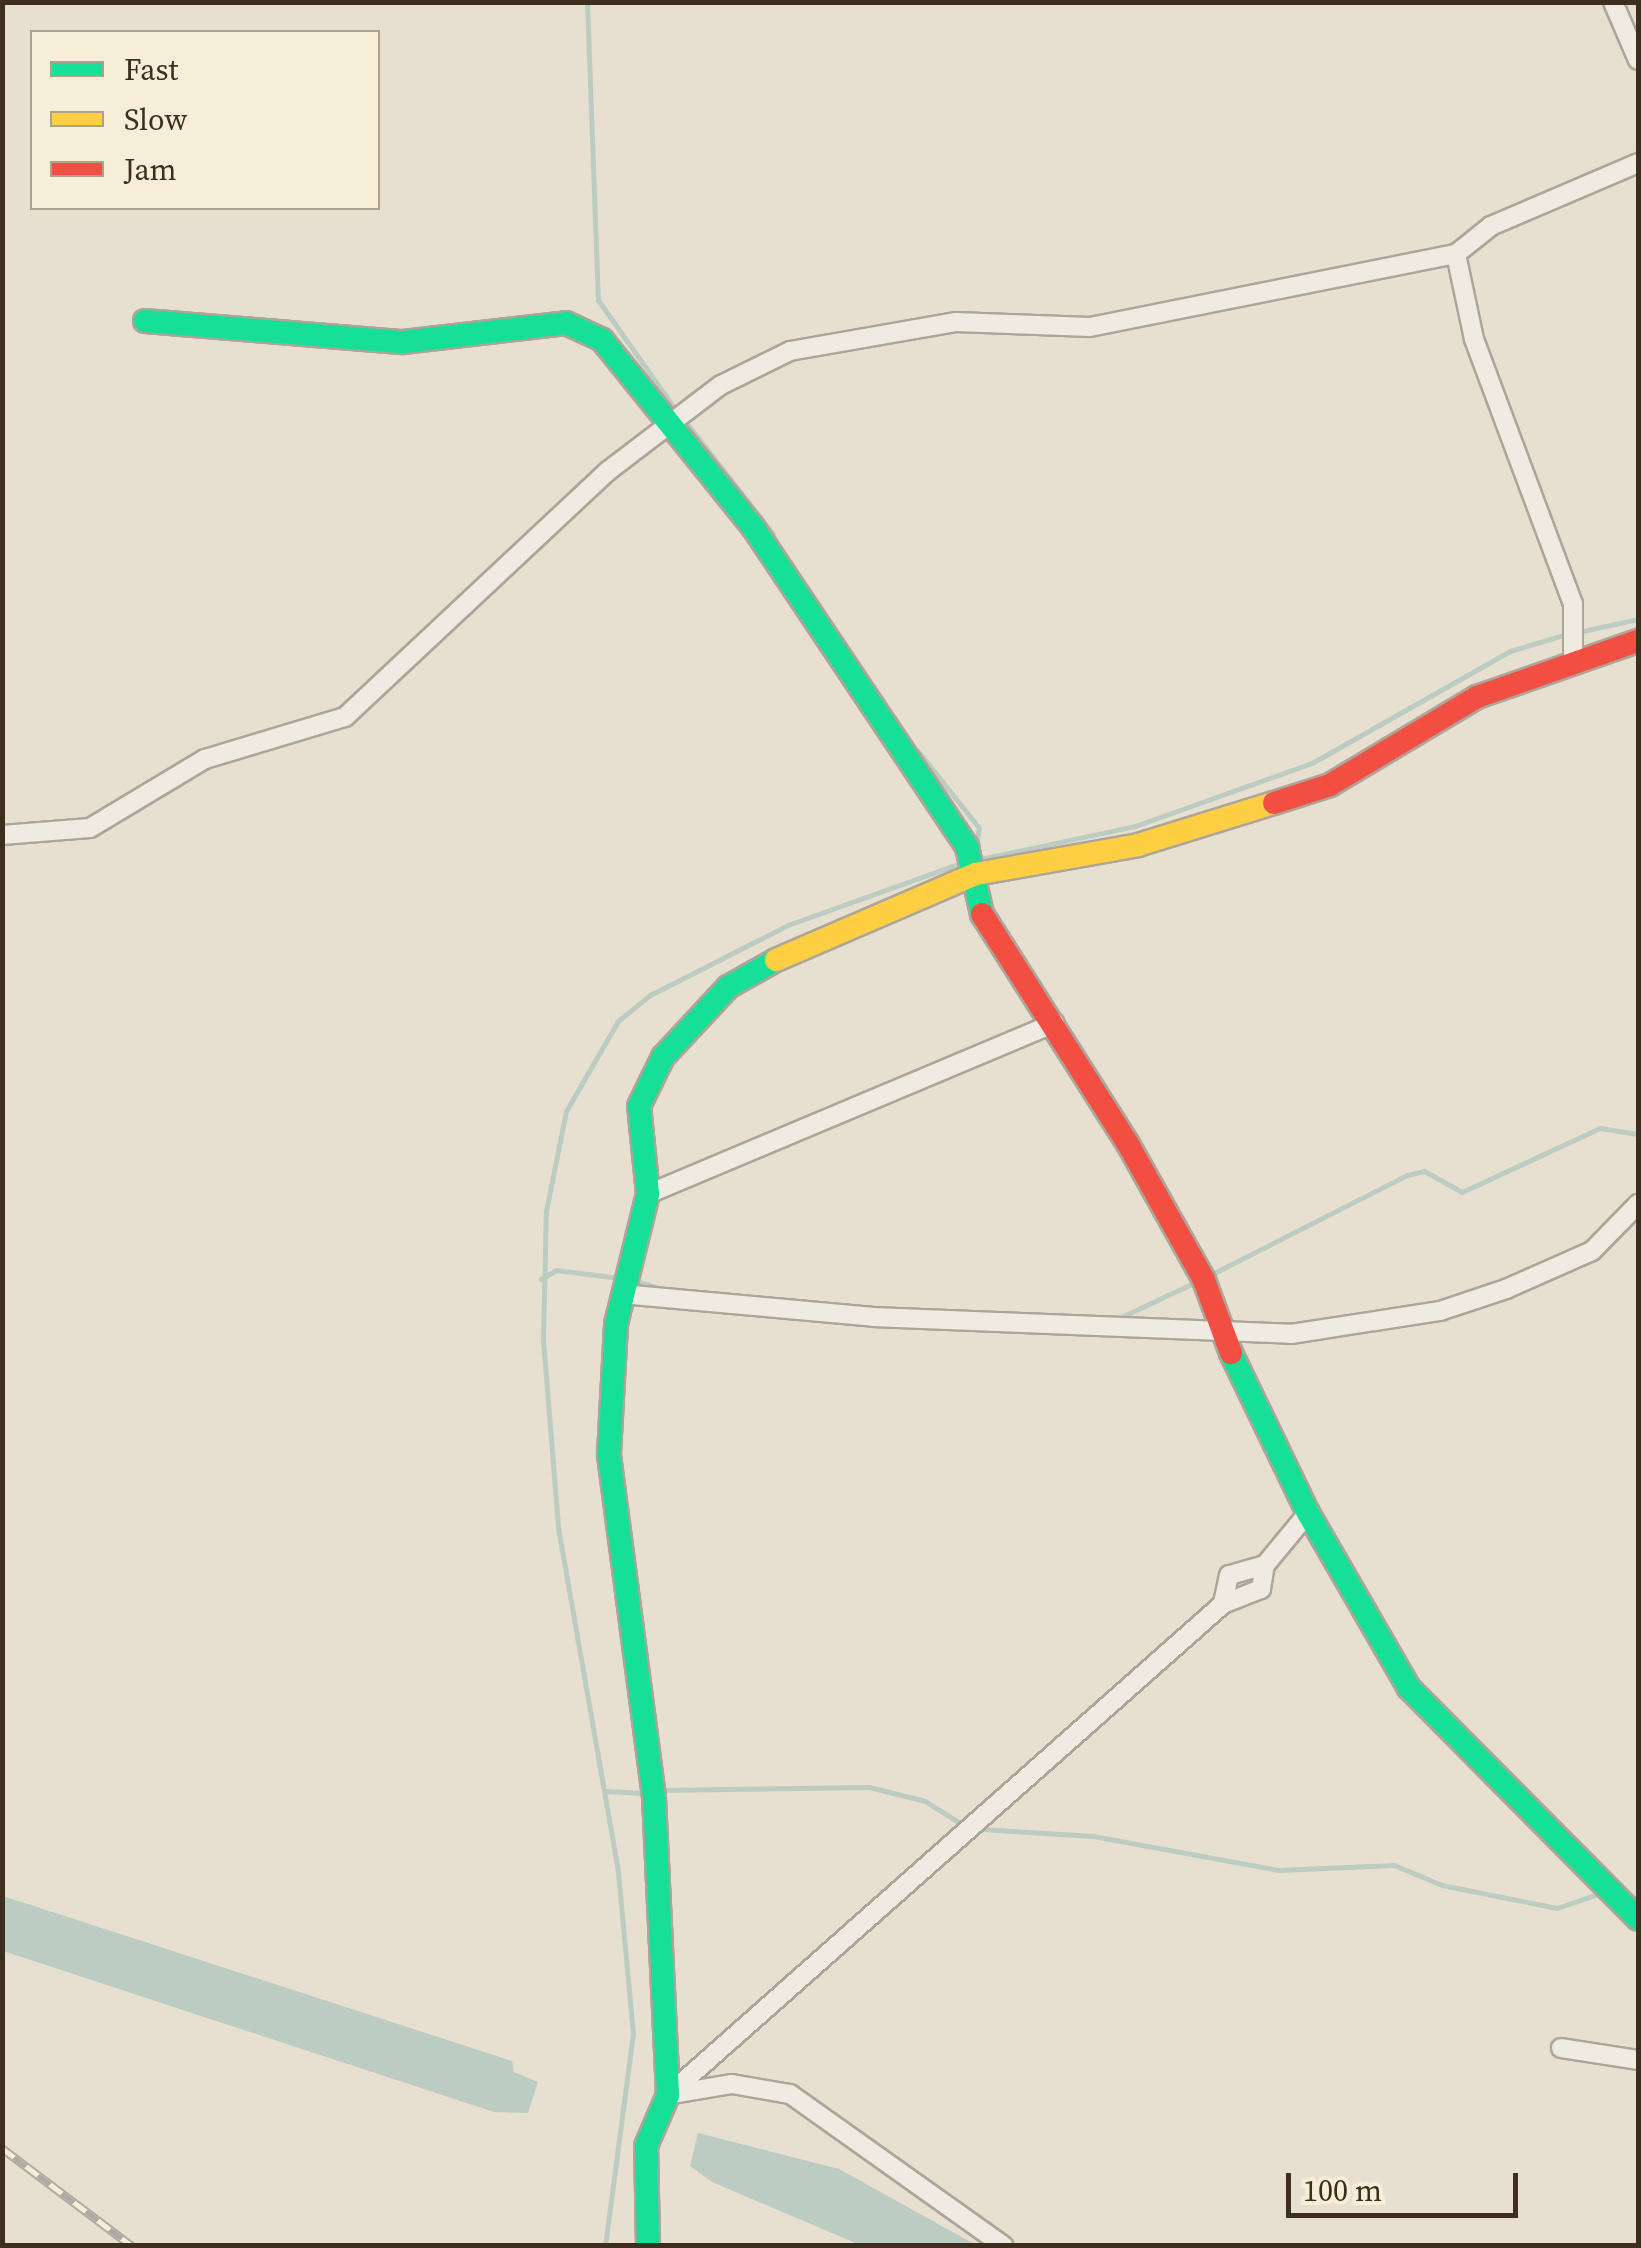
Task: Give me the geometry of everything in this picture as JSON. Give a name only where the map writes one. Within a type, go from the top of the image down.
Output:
[{"type":"street","points":[[1613,2],[1638,60]]},
{"type":"street","points":[[2,835],[90,828],[205,759],[331,725],[467,593],[721,385],[790,351],[956,322],[1090,327],[1456,254],[1491,226],[1636,162]]},
{"type":"street","points":[[1456,254],[1474,339],[1572,604],[1572,661]]},
{"type":"street","points":[[144,321],[403,342],[566,324],[602,340],[666,430],[753,528],[967,847],[984,922],[1054,1023],[1204,1280],[1222,1337],[1308,1513],[1425,1709],[1638,1920]]},
{"type":"street","points":[[668,2095],[654,1798],[609,1454],[622,1294],[648,1194],[639,1106],[696,1013],[811,940],[976,874],[1138,845],[1330,785],[1477,697],[1638,641]]},
{"type":"street","points":[[648,1194],[1054,1023]]},
{"type":"street","points":[[622,1294],[1222,1337],[1368,1324],[1472,1301],[1592,1252],[1638,1204]]},
{"type":"street","points":[[648,2246],[646,2146],[668,2095],[1224,1604],[1261,1589],[1264,1565],[1308,1513]]},
{"type":"street","points":[[1224,1604],[1228,1574],[1264,1565]]},
{"type":"street","points":[[1561,2048],[1638,2060]]},
{"type":"street","points":[[668,2095],[732,2084],[790,2094],[1004,2246]]},
{"type":"shaded area","points":[[3,1896],[512,2061],[514,2072],[538,2082],[528,2113],[494,2112],[3,1951]]},
{"type":"shaded area","points":[[698,2133],[839,2169],[976,2245],[860,2245],[712,2182],[690,2166]]},
{"type":"waterway","points":[[587,2],[598,300],[677,412]]},
{"type":"waterway","points":[[685,421],[773,534]]},
{"type":"waterway","points":[[1578,632],[1638,619]]},
{"type":"waterway","points":[[980,859],[1135,826],[1312,763],[1510,651],[1567,634]]},
{"type":"waterway","points":[[918,751],[979,828],[976,843]]},
{"type":"waterway","points":[[605,2246],[633,2034],[618,1871],[558,1526],[543,1339],[546,1211],[566,1111],[618,1021],[650,995],[788,925],[964,862]]},
{"type":"waterway","points":[[1208,1276],[1407,1175],[1424,1171],[1462,1192],[1600,1128],[1638,1134]]},
{"type":"waterway","points":[[541,1279],[556,1270],[619,1278]]},
{"type":"waterway","points":[[636,1281],[673,1292]]},
{"type":"waterway","points":[[1117,1319],[1196,1282]]},
{"type":"waterway","points":[[661,1790],[869,1787],[925,1801],[960,1823]]},
{"type":"waterway","points":[[606,1791],[643,1793]]},
{"type":"waterway","points":[[981,1829],[1093,1836],[1279,1870],[1394,1865],[1442,1885],[1557,1908],[1601,1893]]},
{"type":"railway","points":[[2,2148],[132,2246]]},
{"type":"traffic: fast","points":[[145,321],[403,342],[566,323],[602,340],[753,527],[967,847],[982,914]]},
{"type":"traffic: fast","points":[[648,2246],[646,2146],[668,2095],[654,1797],[609,1454],[616,1324],[648,1194],[639,1106],[663,1057],[728,987],[776,960]]},
{"type":"traffic: fast","points":[[1231,1353],[1308,1513],[1409,1688],[1638,1919]]},
{"type":"traffic: slow","points":[[776,960],[976,874],[1138,845],[1274,803]]},
{"type":"traffic: jam","points":[[1274,803],[1330,785],[1477,697],[1638,641]]},
{"type":"traffic: jam","points":[[982,914],[1128,1144],[1204,1280],[1231,1353]]}]
